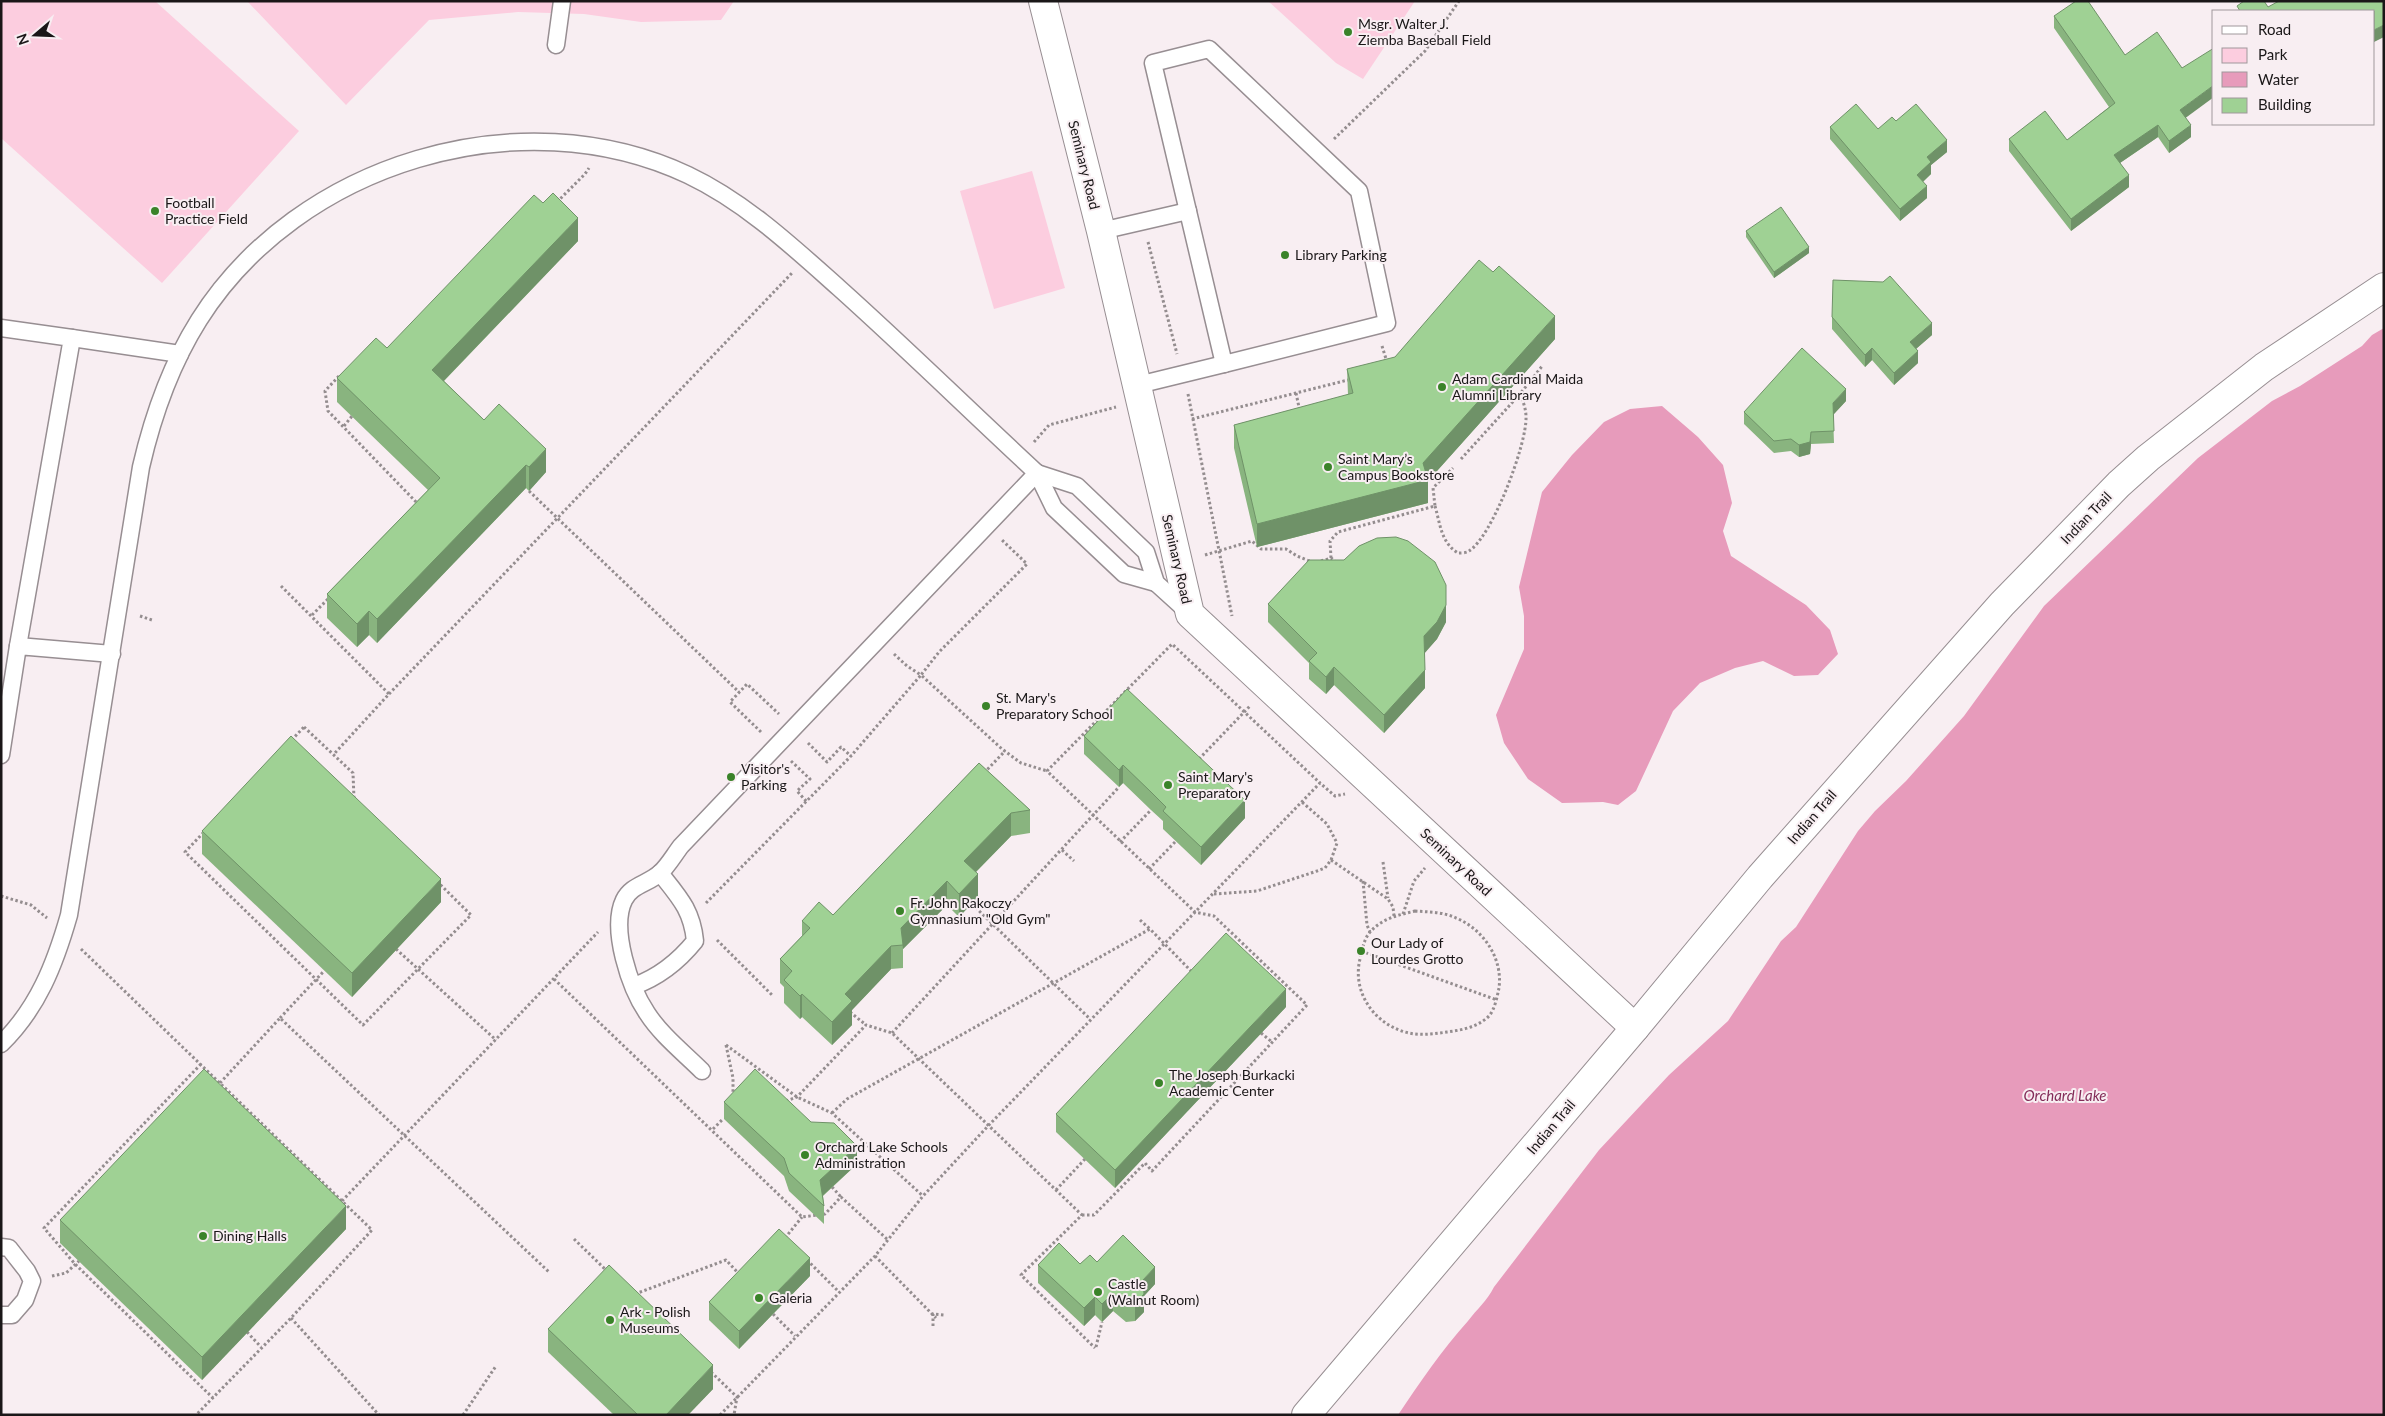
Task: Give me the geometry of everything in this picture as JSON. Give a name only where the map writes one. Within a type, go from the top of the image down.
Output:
[{"type":"street","name":"Seminary Road","points":[[1043,1],[1101,231],[1190,614],[1635,1028]]},
{"type":"street","name":"Indian Trail","points":[[1306,1415],[1635,1028],[1760,877],[2002,604],[2119,484],[2170,439],[2264,367],[2384,287]]},
{"type":"lane","points":[[556,45],[562,1]]},
{"type":"lane","points":[[1139,393],[1181,374],[1224,364],[1387,323],[1358,191],[1209,49],[1153,63],[1224,364]]},
{"type":"lane","points":[[1,1044],[15,1030],[37,1000],[64,933],[69,915],[112,654],[140,467],[160,398],[180,354],[200,318],[223,288],[256,252],[310,209],[347,187],[412,160],[476,146],[521,141],[548,142],[600,148],[641,158],[688,175],[757,218],[805,257],[1037,473],[1054,508],[1124,574],[1156,583],[1190,614]]},
{"type":"lane","points":[[1101,231],[1188,211]]},
{"type":"lane","points":[[1,328],[180,354]]},
{"type":"lane","points":[[1,755],[5,703],[18,646],[72,338]]},
{"type":"lane","points":[[702,1071],[646,1013],[626,968],[620,923],[623,901],[631,890],[660,873],[681,846],[1037,473]]},
{"type":"lane","points":[[1037,473],[1077,486],[1146,552],[1156,583]]},
{"type":"lane","points":[[18,646],[112,654]]},
{"type":"lane","points":[[634,986],[649,980],[678,961],[695,942],[693,922],[681,900],[660,873]]},
{"type":"lane","points":[[1,1247],[9,1248],[27,1271],[32,1281],[24,1300],[12,1315],[1,1315]]},
{"type":"path","points":[[1319,154],[1425,51],[1459,1]]},
{"type":"path","points":[[551,208],[585,174],[600,148]]},
{"type":"path","points":[[1143,222],[1181,374],[1187,390],[1234,625]]},
{"type":"path","points":[[334,754],[805,257]]},
{"type":"path","points":[[1461,460],[1520,394],[1543,365]]},
{"type":"path","points":[[344,371],[325,391],[328,411],[420,505]]},
{"type":"path","points":[[1192,419],[1361,377]]},
{"type":"path","points":[[1020,457],[1049,425],[1139,393]]},
{"type":"path","points":[[1296,393],[1301,420]]},
{"type":"path","points":[[1454,468],[1433,488],[1436,506],[1443,535],[1449,548],[1458,553],[1468,552],[1479,540],[1496,512],[1509,483],[1521,444],[1526,417],[1520,394]]},
{"type":"path","points":[[344,426],[352,416]]},
{"type":"path","points":[[529,491],[557,520],[739,692]]},
{"type":"path","points":[[413,512],[425,499]]},
{"type":"path","points":[[1337,563],[1331,558],[1330,541],[1338,532],[1436,506]]},
{"type":"path","points":[[706,904],[852,756],[922,675],[939,652],[1027,564],[987,526]]},
{"type":"path","points":[[1178,562],[1219,552],[1252,541],[1261,549],[1286,549],[1297,556],[1313,562],[1331,558]]},
{"type":"path","points":[[281,586],[389,694]]},
{"type":"path","points":[[312,615],[332,594]]},
{"type":"path","points":[[878,640],[907,666],[922,675],[1005,751],[1021,762],[1047,771],[1195,912],[1214,916],[1307,1005],[1152,1171],[1144,1161],[1094,1215],[1082,1215],[1021,1275],[1095,1348],[1102,1322]]},
{"type":"path","points":[[1047,771],[1172,644],[1335,796],[1341,797],[1349,791]]},
{"type":"path","points":[[1198,760],[1268,687]]},
{"type":"path","points":[[304,727],[353,773],[354,799],[472,915],[419,970],[363,1025],[185,852],[304,727]]},
{"type":"path","points":[[981,776],[1005,751]]},
{"type":"path","points":[[720,1415],[838,1291],[875,1256],[923,1196],[988,1126],[1164,942],[1214,894],[1320,783]]},
{"type":"path","points":[[892,1033],[1119,787]]},
{"type":"path","points":[[1214,894],[1257,891],[1325,868],[1331,860],[1337,843],[1327,824],[1302,802]]},
{"type":"path","points":[[1120,842],[1151,810]]},
{"type":"path","points":[[1149,869],[1176,841]]},
{"type":"path","points":[[1062,850],[1074,861]]},
{"type":"path","points":[[1403,914],[1414,881],[1442,850]]},
{"type":"path","points":[[1331,860],[1388,899],[1393,907],[1394,916]]},
{"type":"path","points":[[1383,862],[1388,899]]},
{"type":"path","points":[[1363,881],[1367,925],[1370,932]]},
{"type":"path","points":[[1,896],[31,905],[64,933],[372,1230],[291,1318],[196,1415]]},
{"type":"path","points":[[972,904],[1090,1019]]},
{"type":"path","points":[[1415,911],[1435,912],[1457,918],[1475,929],[1488,943],[1497,961],[1500,982],[1497,1000],[1489,1016],[1471,1028],[1427,1035],[1406,1032],[1391,1027],[1374,1013],[1364,1000],[1358,984],[1358,967],[1361,952],[1370,932],[1394,916],[1403,914],[1415,911]]},
{"type":"path","points":[[1140,920],[1164,942],[1199,980]]},
{"type":"path","points":[[342,1201],[603,926],[620,923]]},
{"type":"path","points":[[832,1113],[847,1099],[1150,929]]},
{"type":"path","points":[[715,938],[773,996]]},
{"type":"path","points":[[396,950],[496,1040]]},
{"type":"path","points":[[1361,952],[1497,1000]]},
{"type":"path","points":[[220,1083],[324,971]]},
{"type":"path","points":[[1269,981],[1274,975]]},
{"type":"path","points":[[554,978],[802,1217]]},
{"type":"path","points":[[850,1012],[866,1025],[892,1033],[1082,1215]]},
{"type":"path","points":[[280,1018],[550,1273]]},
{"type":"path","points":[[782,1103],[796,1097],[866,1025]]},
{"type":"path","points":[[1262,1033],[1272,1042]]},
{"type":"path","points":[[733,1100],[733,1078],[726,1044],[796,1097],[832,1113],[923,1196]]},
{"type":"path","points":[[201,1064],[44,1228],[213,1398]]},
{"type":"path","points":[[712,1129],[722,1120]]},
{"type":"path","points":[[263,1137],[269,1130]]},
{"type":"path","points":[[1056,1190],[1085,1159]]},
{"type":"path","points":[[296,1169],[302,1162]]},
{"type":"path","points":[[832,1187],[888,1240]]},
{"type":"path","points":[[792,1244],[785,1238],[802,1217],[826,1214],[841,1197]]},
{"type":"path","points":[[574,1240],[610,1274]]},
{"type":"path","points":[[1042,1253],[1048,1259]]},
{"type":"path","points":[[875,1256],[936,1318]]},
{"type":"path","points":[[805,1258],[838,1291]]},
{"type":"path","points":[[638,1302],[631,1295],[726,1260],[746,1281]]},
{"type":"path","points":[[773,1314],[795,1336]]},
{"type":"path","points":[[933,1314],[944,1314]]},
{"type":"path","points":[[933,1314],[933,1326]]},
{"type":"path","points":[[291,1318],[379,1415]]},
{"type":"path","points":[[247,1332],[261,1347]]},
{"type":"path","points":[[463,1415],[496,1366]]},
{"type":"path","points":[[709,1370],[738,1397]]},
{"type":"path","points":[[734,1415],[738,1397]]},
{"type":"green space","name":"Football Practice Field","points":[[1,1],[155,1],[299,131],[162,283],[1,138]]},
{"type":"green space","points":[[247,1],[734,1],[721,20],[641,22],[584,14],[518,12],[429,20],[346,105]]},
{"type":"green space","name":"Msgr. Walter J. Ziemba Baseball Field","points":[[1268,1],[1415,1],[1363,79],[1336,63]]},
{"type":"green space","points":[[1032,171],[1065,288],[994,309],[960,191]]},
{"type":"water","name":"Orchard Lake","points":[[2384,328],[2384,1415],[1398,1415],[1440,1355],[1485,1301],[1599,1150],[1669,1075],[1728,1021],[1781,941],[1796,927],[1858,831],[1964,716],[2044,606],[2198,458],[2272,401],[2300,386],[2362,346],[2372,335]]},
{"type":"water","points":[[1662,406],[1698,437],[1723,465],[1732,503],[1723,531],[1731,556],[1806,605],[1830,630],[1838,654],[1818,675],[1794,676],[1763,661],[1735,668],[1700,683],[1673,711],[1636,791],[1618,805],[1603,802],[1562,803],[1528,779],[1504,743],[1496,715],[1524,649],[1524,616],[1519,587],[1542,492],[1572,455],[1604,422],[1630,409]]},
{"type":"building","points":[[2076,1],[2088,1],[2125,55],[2157,32],[2182,68],[2212,49],[2212,86],[2180,110],[2191,125],[2169,141],[2158,125],[2114,155],[2129,175],[2071,219],[2009,139],[2045,111],[2067,140],[2115,103],[2054,16]]},
{"type":"building","points":[[2244,1],[2264,1],[2268,7],[2279,1],[2384,1],[2384,25],[2375,30],[2375,10],[2239,10],[2237,6]]},
{"type":"building","points":[[1856,104],[1878,129],[1892,117],[1896,121],[1916,104],[1947,140],[1927,157],[1931,162],[1917,175],[1927,186],[1900,209],[1830,127]]},
{"type":"building","points":[[553,193],[578,218],[432,370],[484,420],[499,404],[546,449],[529,467],[526,465],[377,619],[369,611],[357,624],[327,594],[440,478],[337,378],[376,338],[387,348],[534,195],[543,203]]},
{"type":"building","points":[[1781,207],[1809,247],[1774,272],[1746,231]]},
{"type":"building","points":[[1479,260],[1493,272],[1499,266],[1555,316],[1423,463],[1428,480],[1257,524],[1234,425],[1353,393],[1347,369],[1395,357]]},
{"type":"building","points":[[1890,276],[1932,323],[1910,342],[1918,351],[1894,373],[1872,348],[1865,355],[1832,317],[1833,280],[1883,282]]},
{"type":"building","points":[[1802,348],[1846,389],[1833,403],[1834,431],[1811,432],[1810,442],[1799,445],[1791,439],[1774,441],[1744,412]]},
{"type":"building","points":[[1396,537],[1408,541],[1435,562],[1446,585],[1446,605],[1437,622],[1424,636],[1425,670],[1384,715],[1334,667],[1326,677],[1309,661],[1317,653],[1268,604],[1309,560],[1344,560],[1359,546],[1377,538]]},
{"type":"building","name":"Saint Mary's Preparatory","points":[[1127,689],[1245,800],[1201,847],[1163,811],[1166,807],[1123,765],[1119,770],[1084,736]]},
{"type":"building","points":[[291,736],[441,879],[352,973],[202,831]]},
{"type":"building","name":"Fr. John Rakoczy Gymnasium \"Old Gym\"","points":[[979,763],[1030,810],[1011,813],[964,861],[978,874],[959,894],[947,881],[901,928],[903,945],[891,946],[845,994],[852,1001],[832,1022],[802,994],[800,996],[784,980],[792,971],[780,959],[810,928],[802,921],[819,902],[833,915]]},
{"type":"building","name":"The Joseph Burkacki Academic Center","points":[[1226,933],[1286,989],[1115,1170],[1056,1114]]},
{"type":"building","name":"Dining Halls","points":[[204,1069],[346,1206],[202,1357],[60,1220]]},
{"type":"building","name":"Orchard Lake Schools Administration","points":[[755,1069],[811,1122],[834,1123],[857,1146],[820,1180],[824,1206],[789,1173],[784,1158],[724,1102]]},
{"type":"building","name":"Galeria","points":[[779,1229],[810,1258],[739,1331],[709,1302]]},
{"type":"building","points":[[1123,1235],[1155,1267],[1143,1280],[1144,1294],[1135,1303],[1126,1304],[1113,1293],[1102,1304],[1095,1297],[1084,1308],[1038,1265],[1059,1243],[1080,1264],[1090,1255],[1097,1262]]},
{"type":"building","name":"Ark - Polish Museums","points":[[609,1265],[713,1365],[666,1415],[638,1415],[548,1329]]},
{"type":"place","name":"Msgr. Walter J. Ziemba Baseball Field","points":[[1348,32]]},
{"type":"place","name":"Football Practice Field","points":[[155,211]]},
{"type":"place","name":"Library Parking","points":[[1285,255]]},
{"type":"place","name":"Adam Cardinal Maida Alumni Library","points":[[1442,387]]},
{"type":"place","name":"Saint Mary’s Campus Bookstore","points":[[1328,467]]},
{"type":"place","name":"St. Mary's Preparatory School","points":[[986,706]]},
{"type":"place","name":"Visitor's Parking","points":[[731,777]]},
{"type":"place","name":"Saint Mary's Preparatory","points":[[1168,785]]},
{"type":"place","name":"Fr. John Rakoczy Gymnasium \"Old Gym\"","points":[[900,911]]},
{"type":"place","name":"Our Lady of Lourdes Grotto","points":[[1361,951]]},
{"type":"place","name":"The Joseph Burkacki Academic Center","points":[[1159,1083]]},
{"type":"place","name":"Orchard Lake Schools Administration","points":[[805,1155]]},
{"type":"place","name":"Dining Halls","points":[[203,1236]]},
{"type":"place","name":"Castle (Walnut Room)","points":[[1098,1292]]},
{"type":"place","name":"Galeria","points":[[759,1298]]},
{"type":"place","name":"Ark - Polish Museums","points":[[610,1320]]}]
